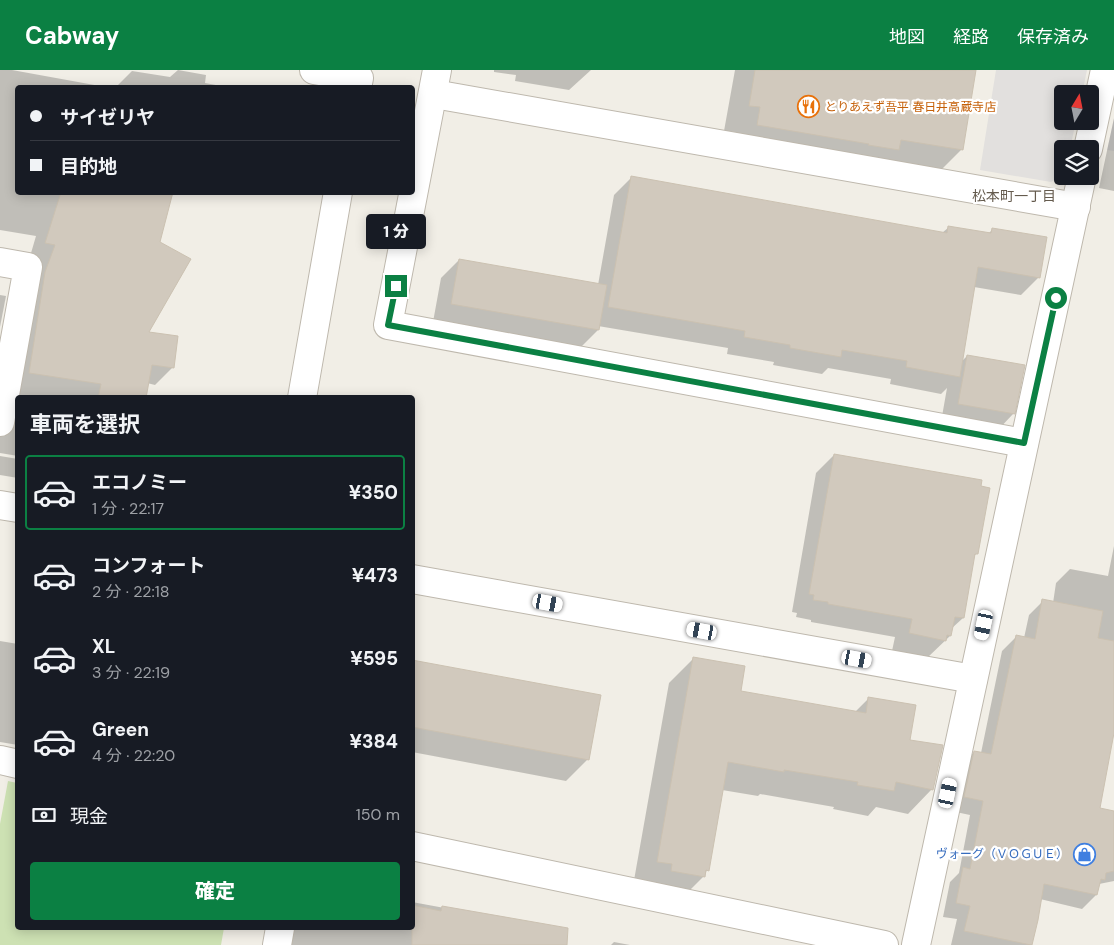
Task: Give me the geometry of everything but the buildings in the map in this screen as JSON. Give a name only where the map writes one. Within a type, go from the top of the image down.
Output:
[{"type":"street","points":[[314,70],[359,78],[358,85]]},
{"type":"street","points":[[1090,140],[1105,70]]},
{"type":"street","points":[[415,185],[435,82],[1076,207]]},
{"type":"street","points":[[916,945],[1080,185]]},
{"type":"street","points":[[303,395],[337,195]]},
{"type":"street","points":[[413,195],[388,325],[1024,443]]},
{"type":"street","points":[[0,262],[28,267],[0,422]]},
{"type":"street","points":[[0,505],[15,508]]},
{"type":"street","points":[[415,580],[973,679]]},
{"type":"street","points":[[0,760],[15,763]]},
{"type":"street","points":[[415,847],[884,945]]},
{"type":"street","points":[[277,945],[280,930]]},
{"type":"green space","points":[[8,781],[15,783],[15,930],[224,930],[221,945],[0,945],[0,824]]},
{"type":"shaded area","points":[[996,70],[1087,70],[1084,85],[1054,85],[1054,130],[1074,130],[1072,140],[1054,140],[1054,180],[1051,182],[980,170]]},
{"type":"shaded area","points":[[1114,119],[1114,151],[1107,150]]},
{"type":"place","name":"とりあえず吾平 春日井高蔵寺店","points":[[809,107]]},
{"type":"place","name":"ヴォーグ（ＶＯＧＵＥ）","points":[[1084,854]]},
{"type":"district","name":"松本町一丁目","points":[[1014,196]]},
{"type":"route","points":[[396,286],[388,325],[1024,443],[1056,298]]}]
